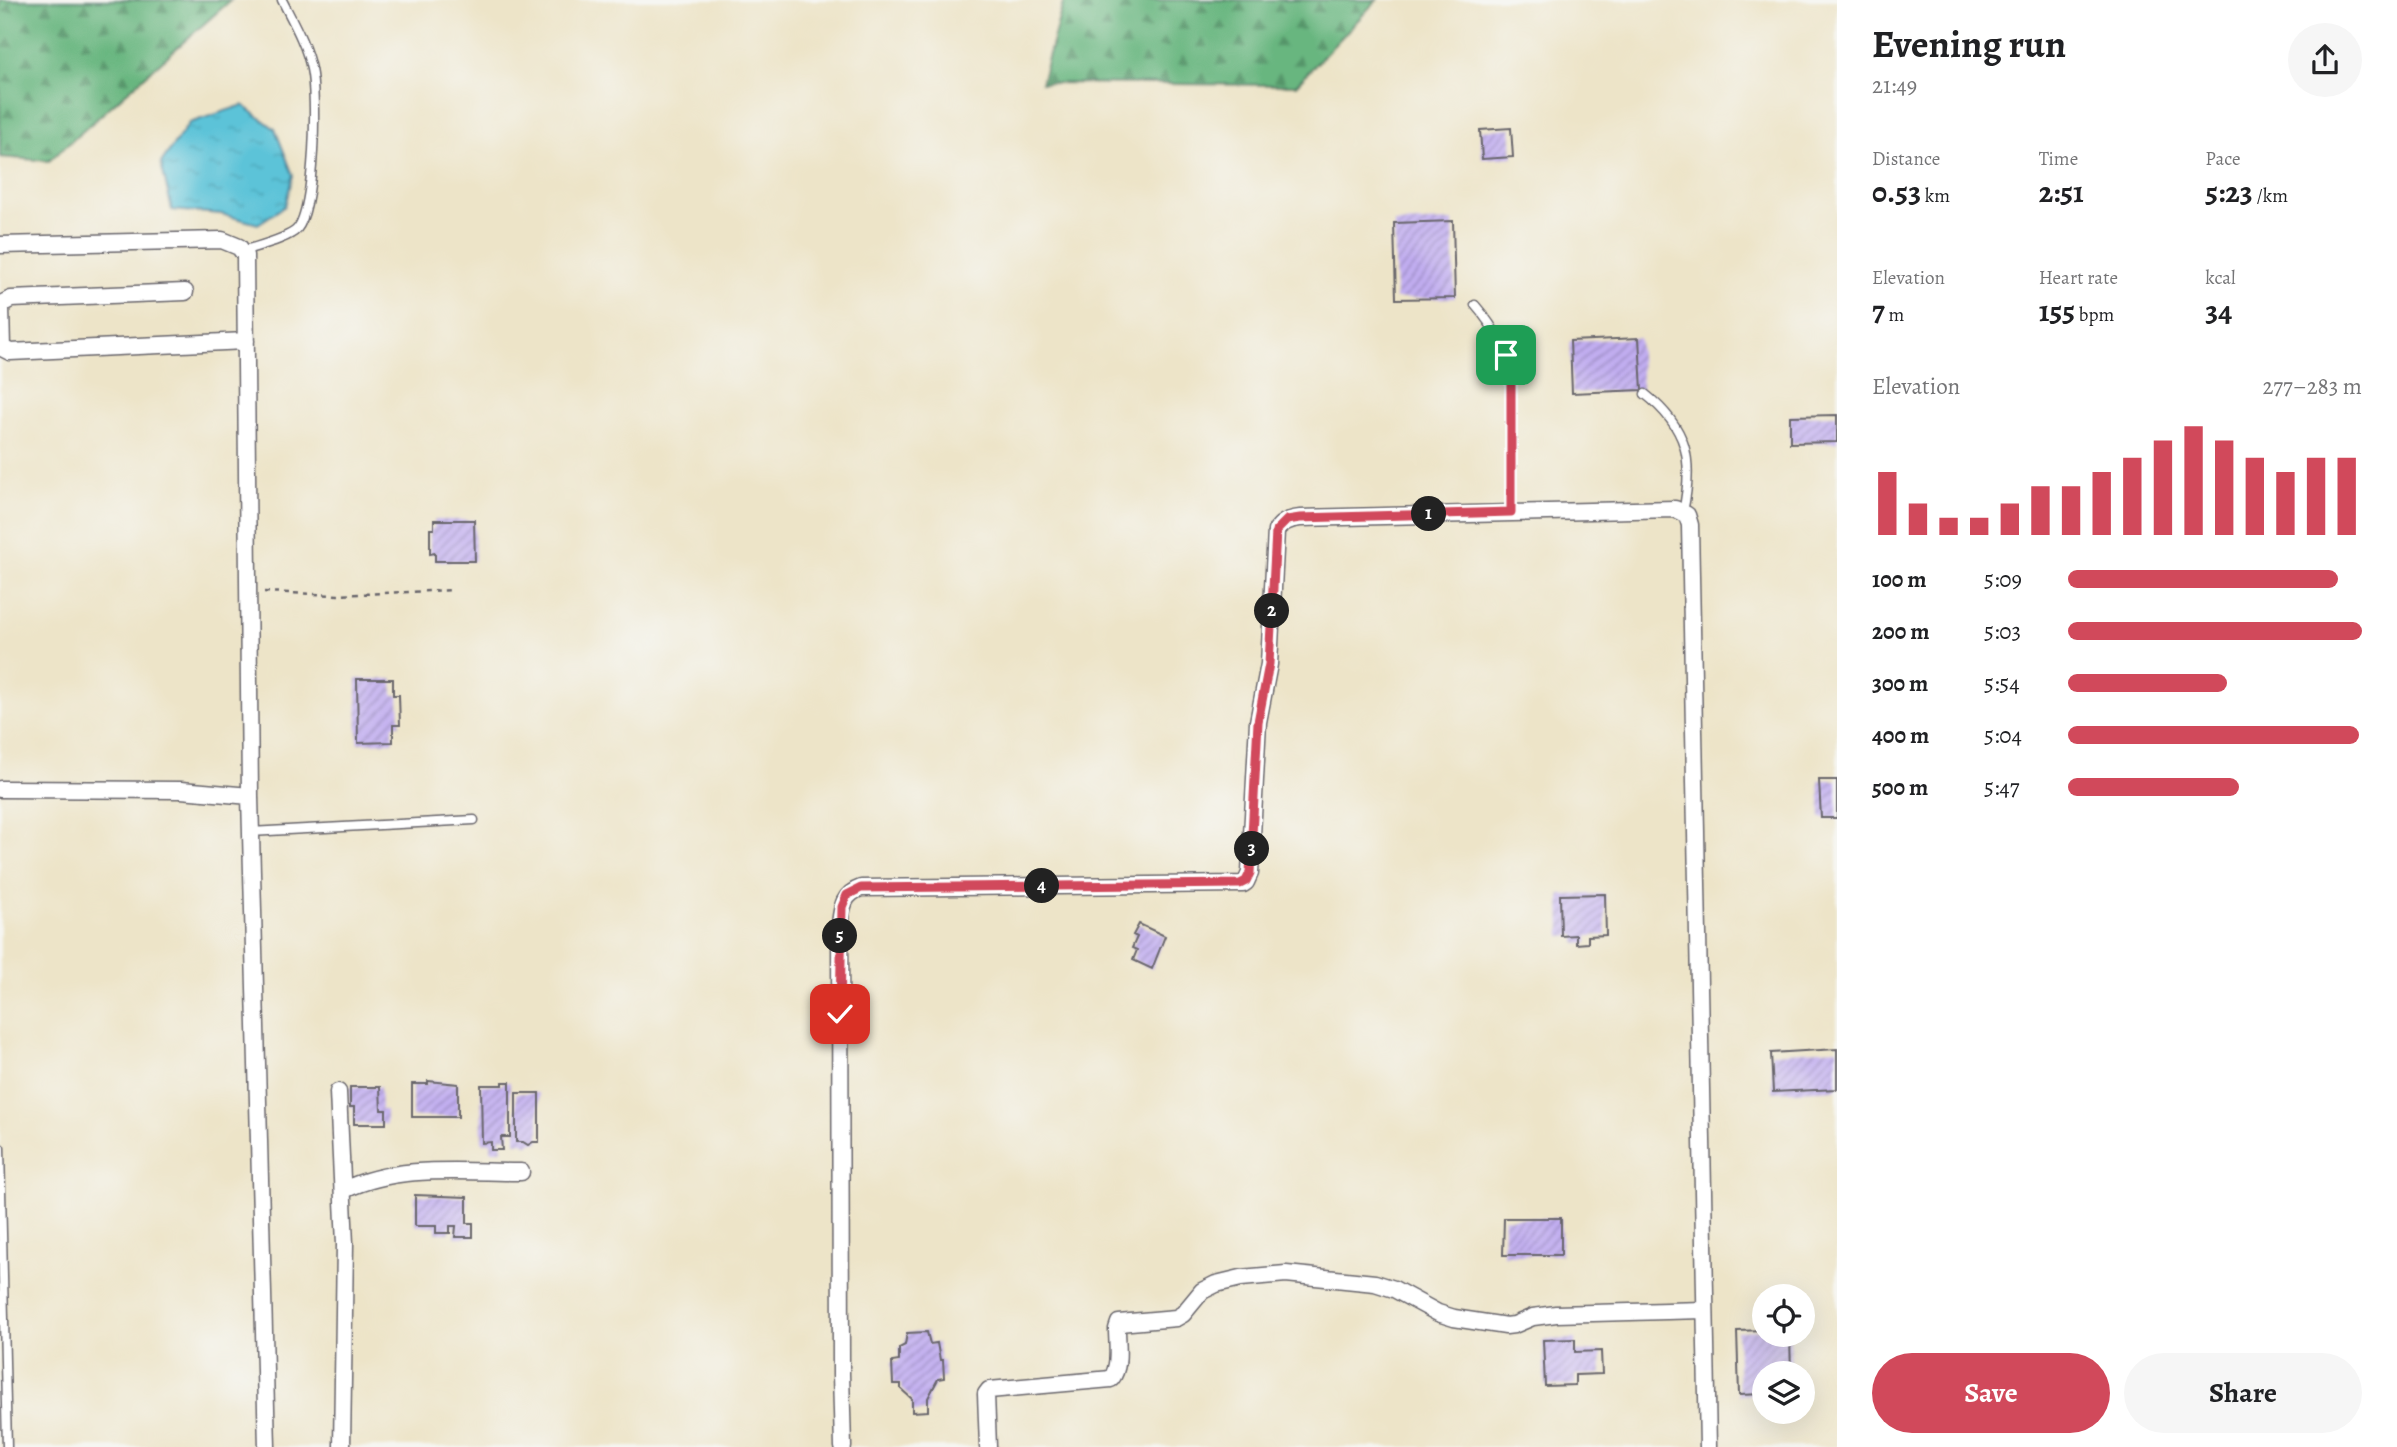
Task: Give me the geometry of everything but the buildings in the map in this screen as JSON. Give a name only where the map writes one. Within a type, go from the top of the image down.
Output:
[{"type":"street","points":[[0,245],[222,240],[243,251],[245,259],[250,832],[267,1447]]},
{"type":"street","points":[[185,292],[11,299],[1,307],[2,348],[10,352],[246,341]]},
{"type":"street","points":[[843,1447],[840,924],[847,895],[861,888],[1242,884],[1250,873],[1258,722],[1269,664],[1276,531],[1287,520],[1675,509],[1688,515],[1690,525],[1708,1447]]},
{"type":"street","points":[[0,789],[181,790],[250,796]]},
{"type":"street","points":[[338,1092],[344,1190],[342,1447]]},
{"type":"street","points":[[344,1190],[362,1182],[400,1174],[521,1172]]},
{"type":"street","points":[[988,1447],[986,1394],[989,1390],[1111,1379],[1117,1368],[1119,1324],[1176,1318],[1183,1314],[1202,1291],[1228,1280],[1286,1274],[1375,1283],[1447,1317],[1506,1326],[1533,1317],[1556,1314],[1704,1310]]},
{"type":"lane","points":[[243,251],[295,232],[305,212],[310,185],[313,140],[312,71],[303,40],[282,0]]},
{"type":"lane","points":[[1475,305],[1499,338],[1509,365],[1511,512]]},
{"type":"lane","points":[[1645,394],[1664,409],[1683,442],[1688,474],[1683,512]]},
{"type":"lane","points":[[250,832],[474,820]]},
{"type":"lane","points":[[0,1148],[7,1447]]},
{"type":"path","points":[[248,591],[338,595],[453,590]]},
{"type":"green space","points":[[0,0],[231,0],[49,161],[0,157]]},
{"type":"green space","points":[[1064,0],[1377,0],[1296,85],[1041,83]]},
{"type":"water","points":[[243,105],[275,129],[293,175],[285,206],[258,224],[221,214],[172,210],[161,163],[189,123]]},
{"type":"route","points":[[840,1014],[842,907],[847,895],[861,888],[1242,884],[1246,881],[1250,877],[1258,722],[1269,664],[1276,531],[1287,520],[1300,518],[1511,512],[1511,383],[1506,355]]}]
